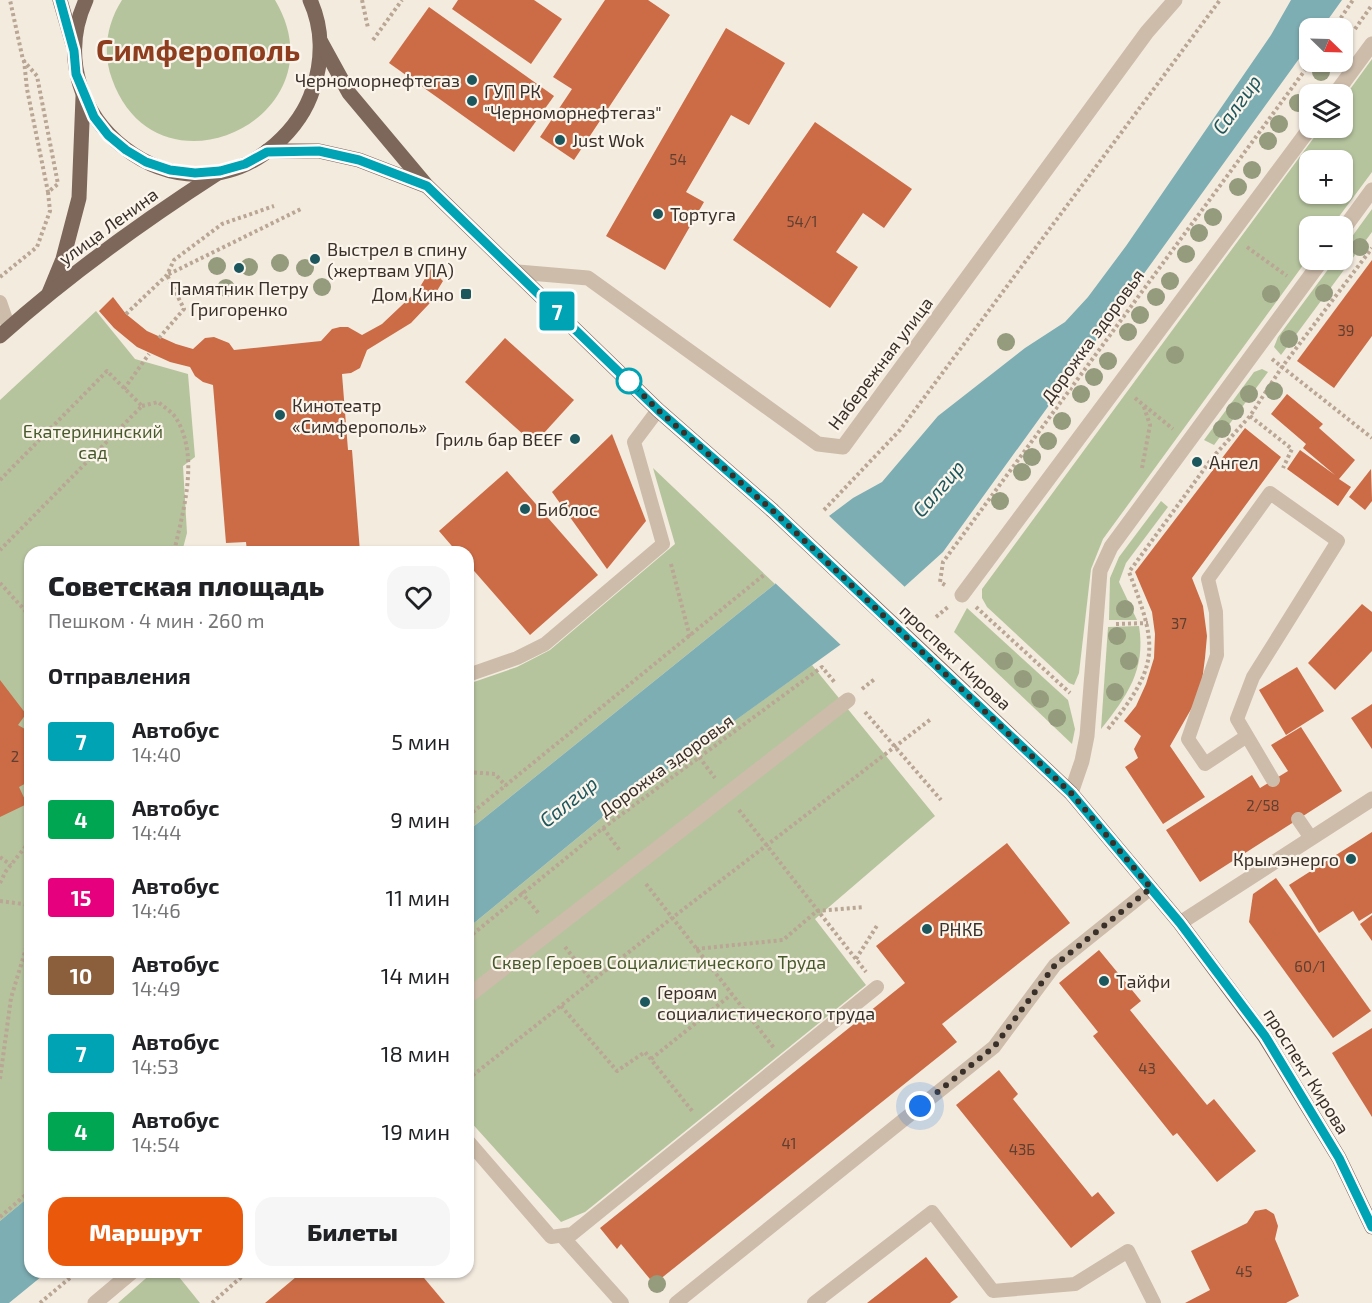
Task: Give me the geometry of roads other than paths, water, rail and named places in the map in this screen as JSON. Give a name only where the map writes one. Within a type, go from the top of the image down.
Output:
[{"type":"main road","points":[[60,0],[83,96],[94,117],[108,135],[126,150],[146,162],[170,170],[195,173],[220,171],[245,164],[267,152],[291,130],[309,104],[318,74],[321,42],[311,1]]},
{"type":"main road","points":[[74,51],[79,16],[86,0]]},
{"type":"main road","name":"проспект Кирова","points":[[321,42],[349,93],[427,186],[658,410],[772,510],[1071,793],[1180,923],[1265,1036],[1339,1158],[1372,1227]]},
{"type":"main road","name":"улица Ленина","points":[[48,293],[63,259],[79,198],[83,96]]},
{"type":"main road","name":"проспект Кирова","points":[[267,152],[319,151],[359,160],[427,186]]},
{"type":"main road","name":"улица Ленина","points":[[4,332],[48,293],[170,204],[220,171]]},
{"type":"street","name":"Набережная улица","points":[[518,272],[588,278],[818,444],[843,447],[1148,32],[1174,0]]},
{"type":"street","points":[[1342,84],[1372,44]]},
{"type":"street","points":[[962,595],[1303,138]]},
{"type":"street","points":[[1353,216],[1372,190]]},
{"type":"street","points":[[1071,793],[1082,761],[1087,736],[1100,571],[1111,547],[1315,270]]},
{"type":"street","points":[[474,991],[848,700]]},
{"type":"street","points":[[1180,923],[1372,799]]},
{"type":"street","points":[[95,1303],[125,1278]]},
{"type":"lane","points":[[0,302],[4,332]]},
{"type":"lane","points":[[474,673],[517,658],[545,644],[663,543],[634,442],[658,410]]},
{"type":"lane","points":[[1247,736],[1205,764],[1188,739],[1217,655],[1216,612],[1208,579],[1270,493],[1338,541],[1253,677],[1237,719],[1274,780]]},
{"type":"lane","points":[[1298,819],[1311,838]]},
{"type":"lane","points":[[676,1303],[994,1047],[1055,965],[1151,888]]},
{"type":"lane","points":[[474,1148],[551,1237],[572,1234],[877,987]]},
{"type":"lane","points":[[814,1303],[932,1212],[993,1291],[1075,1284],[1128,1251],[1154,1303]]},
{"type":"lane","points":[[562,1236],[622,1303]]},
{"type":"water","name":"Салгир","points":[[1291,0],[1342,0],[1329,18],[1299,18],[1299,59],[943,552],[840,645],[615,807],[474,923],[474,826],[775,584],[829,516],[853,498],[882,482],[938,416],[1025,348],[1065,322],[1088,297],[1126,246],[1271,35]]},
{"type":"water","points":[[24,1201],[24,1278],[40,1278],[9,1303],[0,1303],[0,1221]]},
{"type":"place","name":"Черноморнефтегаз","points":[[472,80]]},
{"type":"place","name":"ГУП РК \"Черноморнефтегаз\"","points":[[472,101]]},
{"type":"place","name":"Just Wok","points":[[560,140]]},
{"type":"place","name":"Тортуга","points":[[658,214]]},
{"type":"place","name":"Выстрел в спину (жертвам УПА)","points":[[315,259]]},
{"type":"place","name":"Памятник Петру Григоренко","points":[[239,268]]},
{"type":"place","name":"Дом Кино","points":[[466,294]]},
{"type":"place","name":"Кинотеатр «Симферополь»","points":[[280,415]]},
{"type":"place","name":"Гриль бар BEEF","points":[[575,439]]},
{"type":"place","name":"Ангел","points":[[1197,462]]},
{"type":"place","name":"Библос","points":[[525,509]]},
{"type":"place","name":"Крымэнерго","points":[[1351,859]]},
{"type":"place","name":"РНКБ","points":[[927,929]]},
{"type":"place","name":"Тайфи","points":[[1104,981]]},
{"type":"place","name":"Героям социалистического труда","points":[[645,1002]]},
{"type":"district","name":"Симферополь","points":[[198,49]]},
{"type":"park label","name":"Екатерининский сад","points":[[93,441]]},
{"type":"park label","name":"Сквер Героев Социалистического Труда","points":[[659,962]]}]
